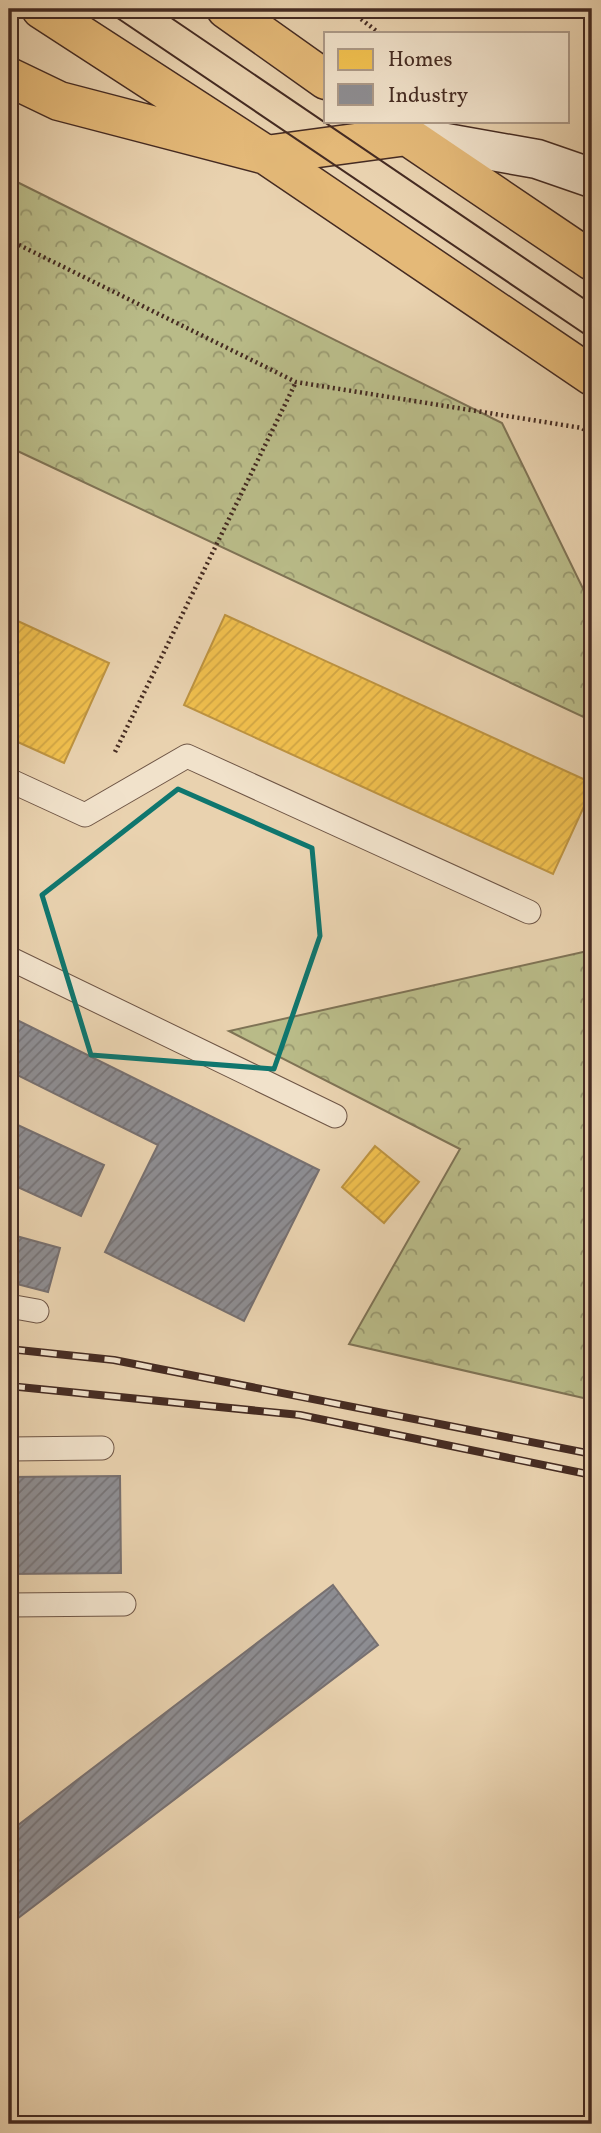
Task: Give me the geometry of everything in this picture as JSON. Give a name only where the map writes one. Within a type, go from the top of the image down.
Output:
[{"type":"main road","points":[[41,9],[266,155],[592,376]]},
{"type":"main road","points":[[226,9],[324,79]]},
{"type":"main road","points":[[9,77],[59,101],[266,155],[396,128],[537,159],[592,178]]},
{"type":"main road","points":[[396,128],[592,261]]},
{"type":"lane","points":[[9,780],[85,815],[187,756],[529,912]]},
{"type":"lane","points":[[9,958],[335,1116]]},
{"type":"lane","points":[[9,1306],[37,1311]]},
{"type":"lane","points":[[9,1449],[102,1448]]},
{"type":"lane","points":[[9,1605],[124,1604]]},
{"type":"path","points":[[348,9],[378,32]]},
{"type":"path","points":[[9,240],[296,382],[582,428],[592,435]]},
{"type":"path","points":[[115,753],[296,382]]},
{"type":"highlighted area","points":[[178,789],[312,848],[320,936],[274,1069],[91,1055],[42,895]]},
{"type":"green space","points":[[9,178],[502,423],[592,607],[592,721],[9,447]]},
{"type":"green space","points":[[592,950],[592,1400],[349,1344],[460,1149],[229,1031]]},
{"type":"building: Homes","points":[[225,615],[592,783],[592,789],[553,874],[184,705]]},
{"type":"building: Homes","points":[[9,617],[109,663],[64,763],[9,738]]},
{"type":"building: Homes","points":[[375,1146],[419,1182],[384,1223],[342,1187]]},
{"type":"building: Industry","points":[[9,1016],[319,1170],[244,1321],[105,1252],[158,1145],[9,1071]]},
{"type":"building: Industry","points":[[9,1121],[104,1165],[81,1216],[9,1183]]},
{"type":"building: Industry","points":[[9,1234],[60,1248],[48,1292],[9,1282]]},
{"type":"building: Industry","points":[[120,1476],[121,1573],[9,1574],[9,1477]]},
{"type":"building: Industry","points":[[333,1585],[378,1645],[9,1925],[9,1832]]},
{"type":"tram line","points":[[104,9],[592,339]]},
{"type":"tram line","points":[[158,9],[324,122]]},
{"type":"tram line","points":[[324,122],[592,304]]},
{"type":"railway","points":[[9,1349],[114,1360],[592,1454]]},
{"type":"railway","points":[[9,1386],[300,1415],[592,1475]]}]
